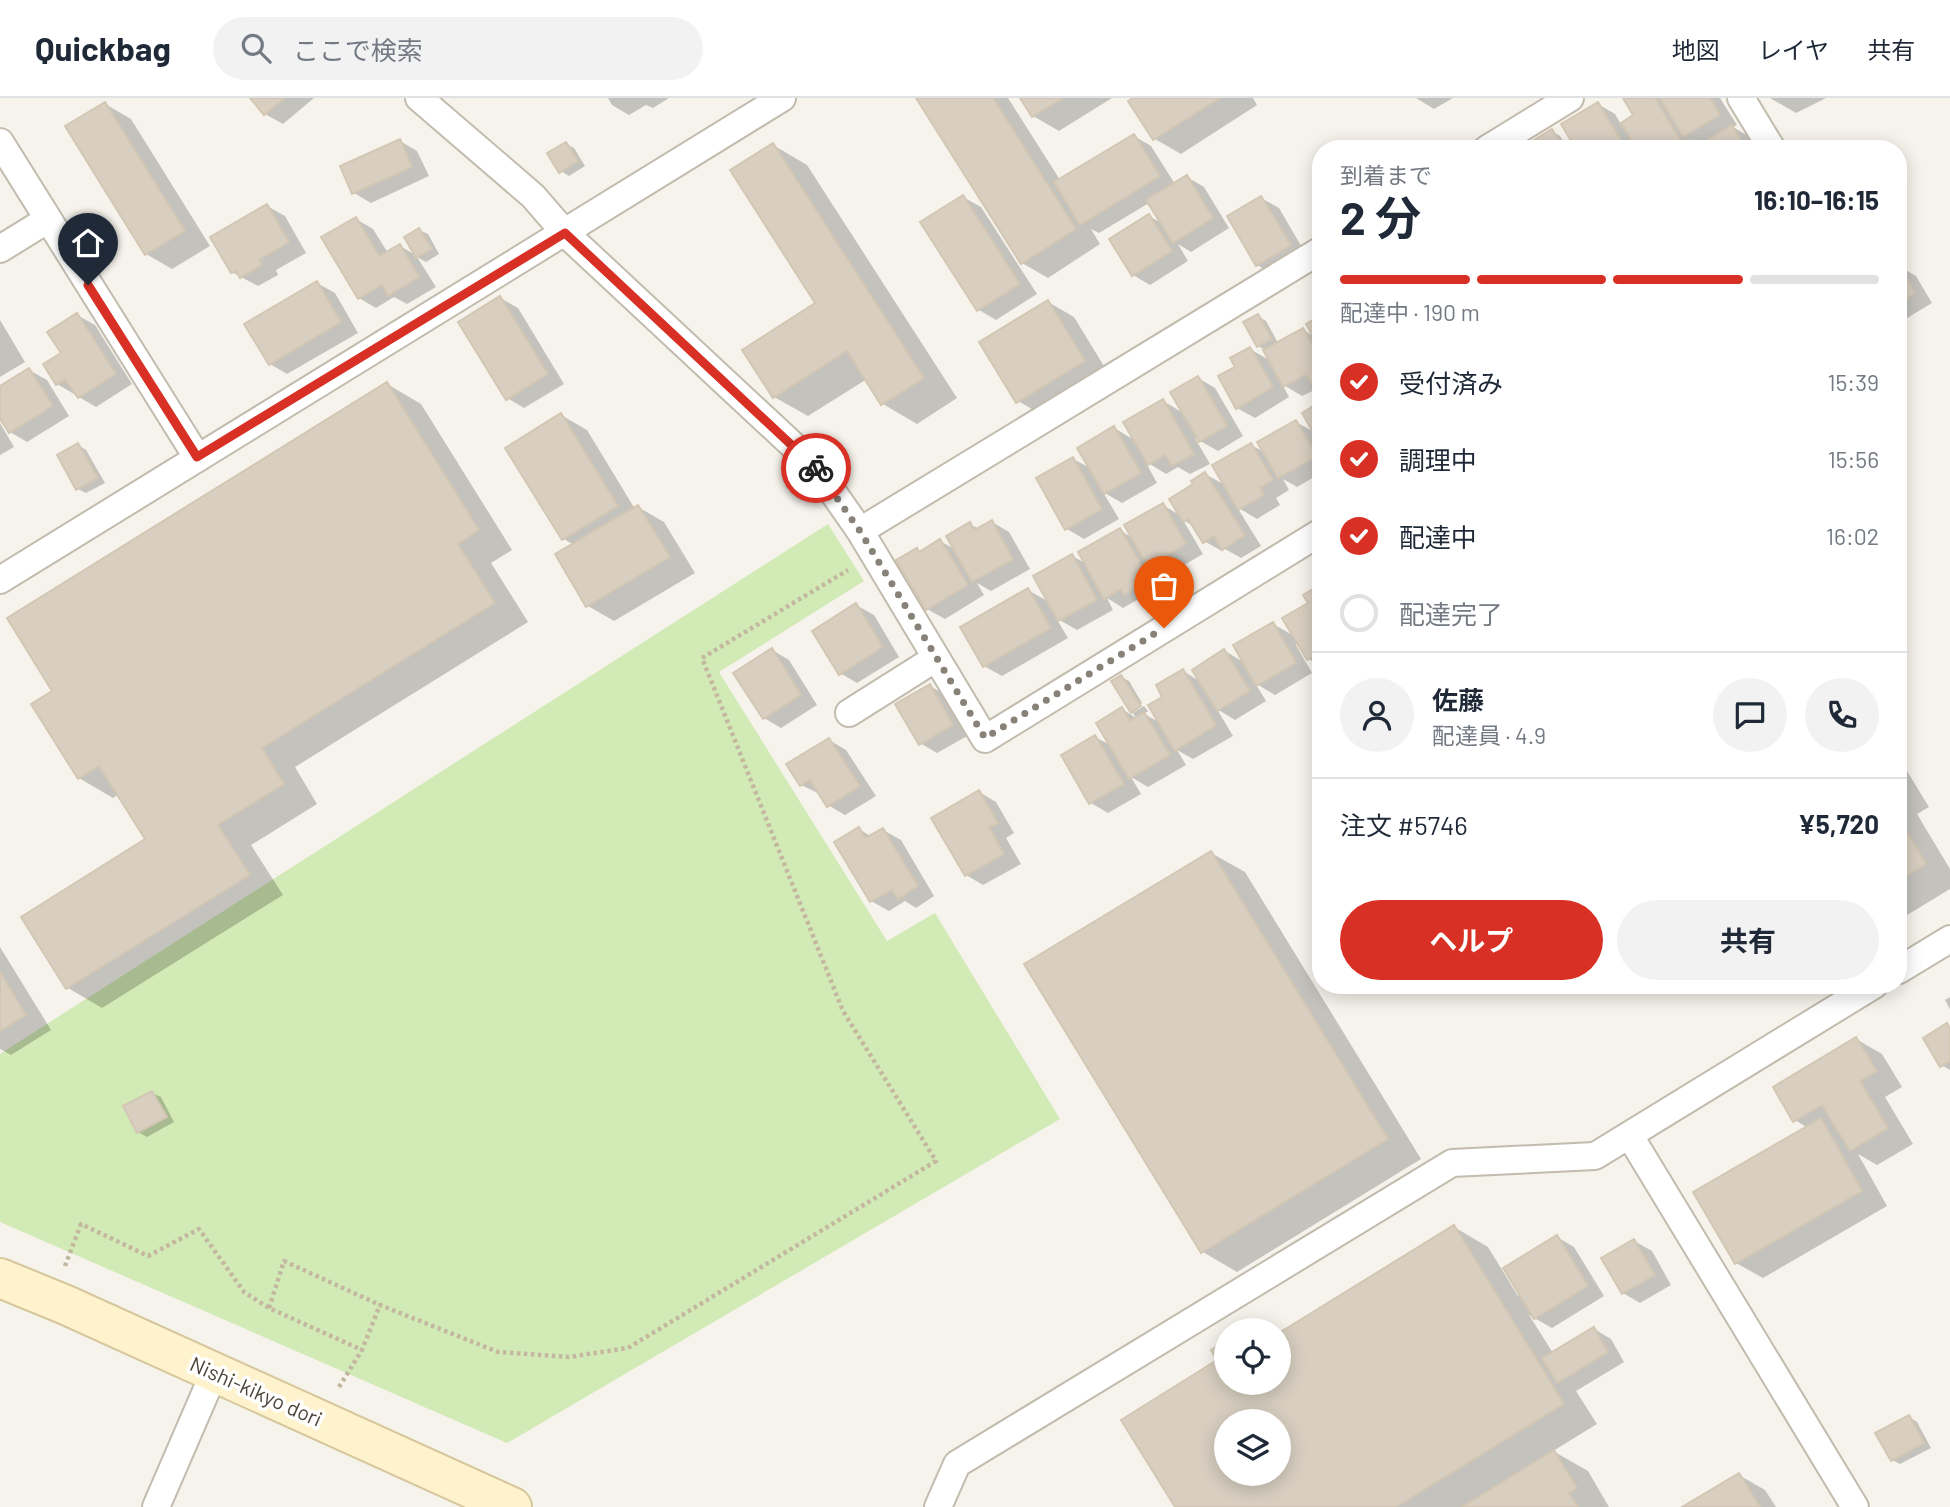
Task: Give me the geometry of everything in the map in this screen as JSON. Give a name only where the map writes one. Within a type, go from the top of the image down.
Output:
[{"type":"street","points":[[419,98],[533,196],[565,233],[814,465],[860,531],[985,738],[1312,537]]},
{"type":"street","points":[[0,580],[782,98]]},
{"type":"street","points":[[1502,140],[1570,98]]},
{"type":"street","points":[[1741,98],[1767,140]]},
{"type":"street","points":[[0,142],[197,457]]},
{"type":"street","points":[[0,249],[47,220]]},
{"type":"street","points":[[860,531],[1312,255]]},
{"type":"street","points":[[849,713],[936,659]]},
{"type":"street","points":[[1907,965],[1950,939]]},
{"type":"street","points":[[938,1507],[957,1464],[1452,1163],[1595,1156],[1859,994]]},
{"type":"street","points":[[1630,1136],[1856,1507]]},
{"type":"street","name":"Nishi-kikyo dori","points":[[0,1278],[66,1305],[512,1507]]},
{"type":"street","points":[[156,1507],[214,1373]]},
{"type":"path","points":[[269,1308],[284,1261],[380,1305],[498,1352],[569,1357],[628,1348],[936,1161],[843,1011],[702,657],[873,555]]},
{"type":"path","points":[[64,1266],[81,1224],[148,1256],[199,1228],[244,1292],[269,1308],[362,1350]]},
{"type":"path","points":[[339,1387],[362,1350],[380,1305]]},
{"type":"green space","points":[[828,524],[864,581],[719,672],[887,941],[935,913],[1060,1119],[507,1443],[0,1222],[0,1054]]},
{"type":"building","points":[[250,98],[285,98],[264,115]]},
{"type":"building","points":[[916,98],[993,98],[1076,229],[1021,264]]},
{"type":"building","points":[[1020,98],[1063,98],[1032,117]]},
{"type":"building","points":[[1133,98],[1220,98],[1153,140],[1128,101]]},
{"type":"building","points":[[1623,98],[1655,98],[1680,140],[1631,140],[1621,123],[1633,115]]},
{"type":"building","points":[[1660,98],[1710,98],[1720,115],[1683,137]]},
{"type":"building","points":[[105,102],[185,231],[145,255],[65,126]]},
{"type":"building","points":[[1598,102],[1621,140],[1571,140],[1561,124]]},
{"type":"building","points":[[1732,125],[1741,140],[1707,140]]},
{"type":"building","points":[[1552,129],[1559,140],[1534,140]]},
{"type":"building","points":[[1134,134],[1160,176],[1080,225],[1054,182]]},
{"type":"building","points":[[400,139],[412,167],[352,194],[340,166]]},
{"type":"building","points":[[566,142],[578,161],[559,173],[547,153]]},
{"type":"building","points":[[773,143],[924,378],[881,405],[847,351],[773,398],[742,350],[815,303],[730,170]]},
{"type":"building","points":[[1187,175],[1213,218],[1173,243],[1146,200]]},
{"type":"building","points":[[963,195],[1020,284],[977,311],[920,222]]},
{"type":"building","points":[[1261,196],[1291,245],[1256,266],[1227,216]]},
{"type":"building","points":[[267,204],[289,242],[259,260],[262,265],[240,278],[236,271],[231,273],[210,237]]},
{"type":"building","points":[[1149,214],[1172,251],[1132,276],[1109,239]]},
{"type":"building","points":[[356,217],[379,256],[400,244],[419,277],[388,296],[382,285],[358,299],[321,237]]},
{"type":"building","points":[[419,228],[432,249],[416,258],[404,237]]},
{"type":"building","points":[[1907,279],[1915,293],[1907,298]]},
{"type":"building","points":[[317,281],[341,322],[269,365],[244,324]]},
{"type":"building","points":[[500,296],[548,374],[506,400],[458,322]]},
{"type":"building","points":[[1048,300],[1085,361],[1016,403],[979,342]]},
{"type":"building","points":[[77,313],[116,374],[78,398],[65,379],[56,385],[43,364],[61,353],[47,332]]},
{"type":"building","points":[[1258,314],[1272,339],[1257,347],[1243,322]]},
{"type":"building","points":[[1312,320],[1312,334],[1306,324]]},
{"type":"building","points":[[1303,328],[1312,344],[1312,382],[1306,374],[1283,387],[1263,350]]},
{"type":"building","points":[[1250,347],[1273,387],[1236,409],[1218,376],[1235,367],[1230,358]]},
{"type":"building","points":[[29,368],[53,406],[9,433],[0,419],[0,386]]},
{"type":"building","points":[[1198,376],[1227,426],[1199,442],[1170,392]]},
{"type":"building","points":[[387,382],[479,530],[458,544],[495,603],[262,748],[284,784],[218,825],[250,875],[66,989],[21,917],[145,839],[99,766],[78,779],[31,704],[52,691],[7,618]]},
{"type":"building","points":[[1163,399],[1194,454],[1172,466],[1165,455],[1148,465],[1123,422]]},
{"type":"building","points":[[1312,407],[1312,430],[1302,413]]},
{"type":"building","points":[[561,413],[618,506],[562,540],[505,448]]},
{"type":"building","points":[[1296,420],[1312,447],[1312,459],[1278,478],[1257,442]]},
{"type":"building","points":[[1114,426],[1141,473],[1104,494],[1077,448]]},
{"type":"building","points":[[78,443],[98,478],[76,490],[57,455]]},
{"type":"building","points":[[1251,443],[1273,480],[1260,488],[1264,495],[1238,510],[1212,465]]},
{"type":"building","points":[[1073,457],[1102,509],[1065,530],[1036,478]]},
{"type":"building","points":[[1205,472],[1245,535],[1222,550],[1214,536],[1203,543],[1188,519],[1183,522],[1169,499],[1193,484],[1191,481]]},
{"type":"building","points":[[1163,503],[1186,544],[1148,567],[1124,525]]},
{"type":"building","points":[[638,505],[670,557],[586,607],[555,554]]},
{"type":"building","points":[[992,520],[1013,559],[972,582],[946,536],[970,522],[974,530]]},
{"type":"building","points":[[1120,528],[1150,580],[1124,595],[1121,589],[1104,599],[1078,552]]},
{"type":"building","points":[[940,539],[968,585],[926,610],[896,560],[917,548],[919,552]]},
{"type":"building","points":[[1072,554],[1097,600],[1058,621],[1033,576]]},
{"type":"building","points":[[1028,588],[1051,628],[983,667],[960,627]]},
{"type":"building","points":[[1312,590],[1312,657],[1307,660],[1282,618],[1308,603],[1303,595]]},
{"type":"building","points":[[856,603],[883,647],[839,675],[812,631]]},
{"type":"building","points":[[1273,622],[1296,663],[1256,686],[1233,645]]},
{"type":"building","points":[[772,648],[801,695],[763,719],[733,673]]},
{"type":"building","points":[[1224,649],[1250,691],[1217,711],[1192,670]]},
{"type":"building","points":[[1183,669],[1216,725],[1175,751],[1148,705],[1162,697],[1156,685]]},
{"type":"building","points":[[1121,675],[1141,706],[1131,713],[1111,681]]},
{"type":"building","points":[[930,684],[953,725],[919,745],[895,704]]},
{"type":"building","points":[[1122,707],[1130,721],[1144,712],[1170,755],[1129,779],[1096,723]]},
{"type":"building","points":[[1095,735],[1124,784],[1089,804],[1061,755]]},
{"type":"building","points":[[829,738],[860,786],[827,807],[810,780],[800,786],[786,764]]},
{"type":"building","points":[[979,790],[998,823],[989,827],[1004,854],[965,876],[931,818]]},
{"type":"building","points":[[859,827],[865,838],[883,828],[918,886],[898,899],[892,890],[870,902],[834,842]]},
{"type":"building","points":[[1907,832],[1926,864],[1907,875]]},
{"type":"building","points":[[1211,851],[1388,1139],[1201,1253],[1024,964]]},
{"type":"building","points":[[0,972],[26,1015],[0,1031]]},
{"type":"building","points":[[1947,1023],[1950,1029],[1950,1061],[1940,1067],[1923,1038]]},
{"type":"building","points":[[1856,1037],[1877,1071],[1860,1081],[1888,1128],[1850,1151],[1822,1105],[1793,1122],[1773,1087]]},
{"type":"building","points":[[152,1091],[167,1117],[137,1133],[123,1106]]},
{"type":"building","points":[[1821,1118],[1862,1191],[1735,1264],[1693,1192]]},
{"type":"building","points":[[1454,1225],[1564,1404],[1396,1507],[1175,1507],[1121,1420],[1214,1362],[1214,1395],[1291,1395],[1291,1326]]},
{"type":"building","points":[[1557,1235],[1588,1286],[1534,1319],[1503,1268]]},
{"type":"building","points":[[1634,1239],[1655,1275],[1622,1294],[1601,1258]]},
{"type":"building","points":[[1594,1327],[1608,1352],[1557,1383],[1542,1358]]},
{"type":"building","points":[[1909,1415],[1924,1443],[1891,1461],[1875,1433]]},
{"type":"building","points":[[1554,1450],[1577,1488],[1569,1493],[1578,1507],[1462,1507]]},
{"type":"building","points":[[1739,1473],[1760,1507],[1682,1507]]},
{"type":"way so far","points":[[816,468],[860,531],[985,738],[1164,628]]},
{"type":"route","points":[[88,285],[197,457],[565,233],[816,468]]}]
